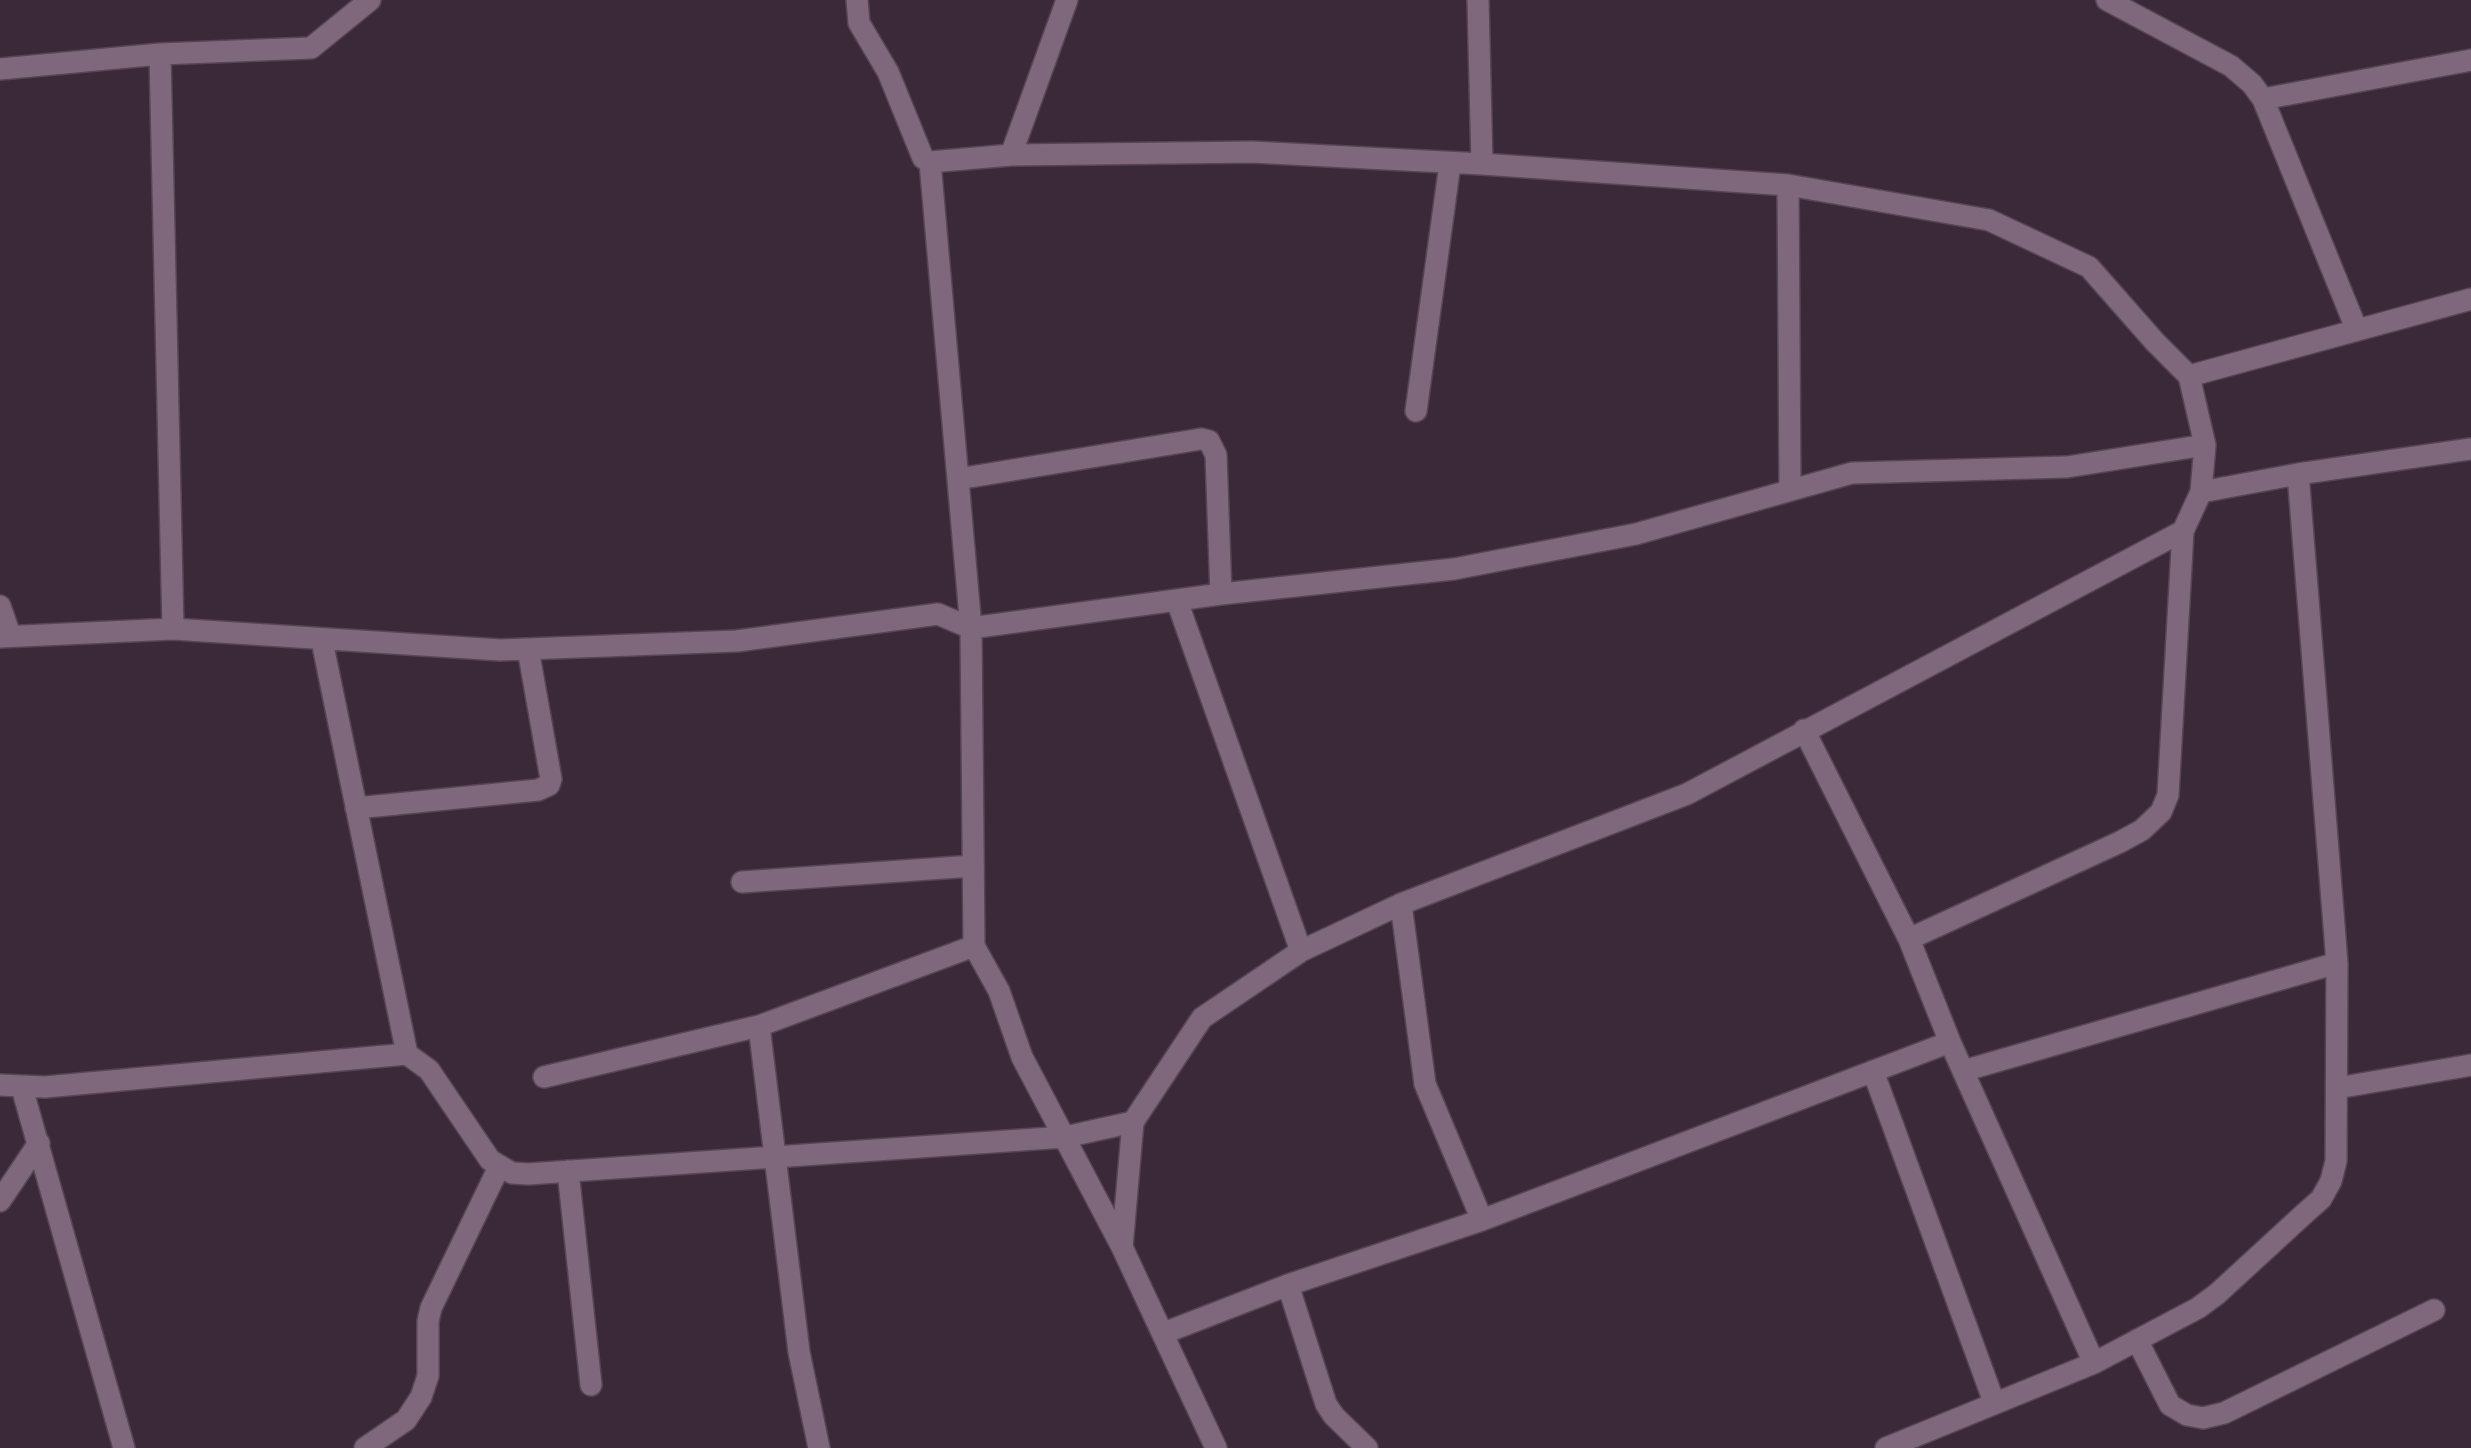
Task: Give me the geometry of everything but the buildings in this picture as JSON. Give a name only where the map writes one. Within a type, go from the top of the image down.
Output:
[{"type":"street","points":[[0,69],[160,54],[311,48],[370,0]]},
{"type":"street","points":[[857,0],[859,23],[888,72],[923,158],[930,162],[1011,155],[1252,152],[1482,164],[1788,185],[1989,220],[2089,267],[2189,376],[2205,445],[2201,492],[2183,531],[2168,795],[2161,812],[2142,830],[1909,939]]},
{"type":"street","points":[[1011,155],[1067,0]]},
{"type":"street","points":[[1478,0],[1482,164]]},
{"type":"street","points":[[2107,0],[2231,66],[2252,84],[2263,99],[2356,328]]},
{"type":"street","points":[[160,54],[173,629]]},
{"type":"street","points":[[2263,99],[2471,60]]},
{"type":"street","points":[[930,162],[971,628],[974,946],[999,991],[1022,1057],[1122,1247],[1216,1448]]},
{"type":"street","points":[[1416,411],[1450,164]]},
{"type":"street","points":[[1788,185],[1790,490]]},
{"type":"street","points":[[2189,376],[2356,328],[2471,299]]},
{"type":"street","points":[[958,479],[1201,439],[1209,441],[1216,455],[1221,594]]},
{"type":"street","points":[[0,606],[5,636],[173,629],[322,640],[528,649],[737,641],[938,614],[971,628],[1221,594],[1454,569],[1636,534],[1853,473],[2067,467],[2205,445]]},
{"type":"street","points":[[2201,492],[2298,474],[2470,455]]},
{"type":"street","points":[[1886,1448],[2094,1363],[2207,1301],[2321,1199],[2331,1181],[2336,1161],[2337,963],[2298,474]]},
{"type":"street","points":[[1122,1247],[1133,1122],[1202,1018],[1301,951],[1401,904],[1687,794],[2183,531]]},
{"type":"street","points":[[1177,601],[1301,951]]},
{"type":"street","points":[[322,640],[407,1054]]},
{"type":"street","points":[[356,808],[538,790],[549,785],[551,779],[528,649]]},
{"type":"street","points":[[1804,730],[1909,939],[1950,1042],[2094,1363]]},
{"type":"street","points":[[742,882],[973,866]]},
{"type":"street","points":[[1401,904],[1425,1084],[1482,1220]]},
{"type":"street","points":[[544,1077],[759,1026],[974,946]]},
{"type":"street","points":[[1963,1071],[2337,963]]},
{"type":"street","points":[[759,1026],[800,1352],[819,1448]]},
{"type":"street","points":[[1164,1333],[1288,1285],[1482,1220],[1950,1042]]},
{"type":"street","points":[[0,1085],[22,1088],[407,1054],[429,1070],[480,1148],[499,1167],[528,1174],[1065,1137],[1133,1122]]},
{"type":"street","points":[[2337,1088],[2471,1065]]},
{"type":"street","points":[[1873,1071],[1994,1402]]},
{"type":"street","points":[[22,1088],[124,1448]]},
{"type":"street","points":[[0,1201],[39,1143]]},
{"type":"street","points":[[365,1448],[406,1420],[421,1397],[428,1377],[428,1321],[431,1308],[499,1167]]},
{"type":"street","points":[[568,1171],[591,1385]]},
{"type":"street","points":[[1288,1285],[1326,1404],[1334,1416],[1367,1448]]},
{"type":"street","points":[[2137,1340],[2170,1405],[2187,1415],[2203,1418],[2224,1413],[2434,1310]]}]
